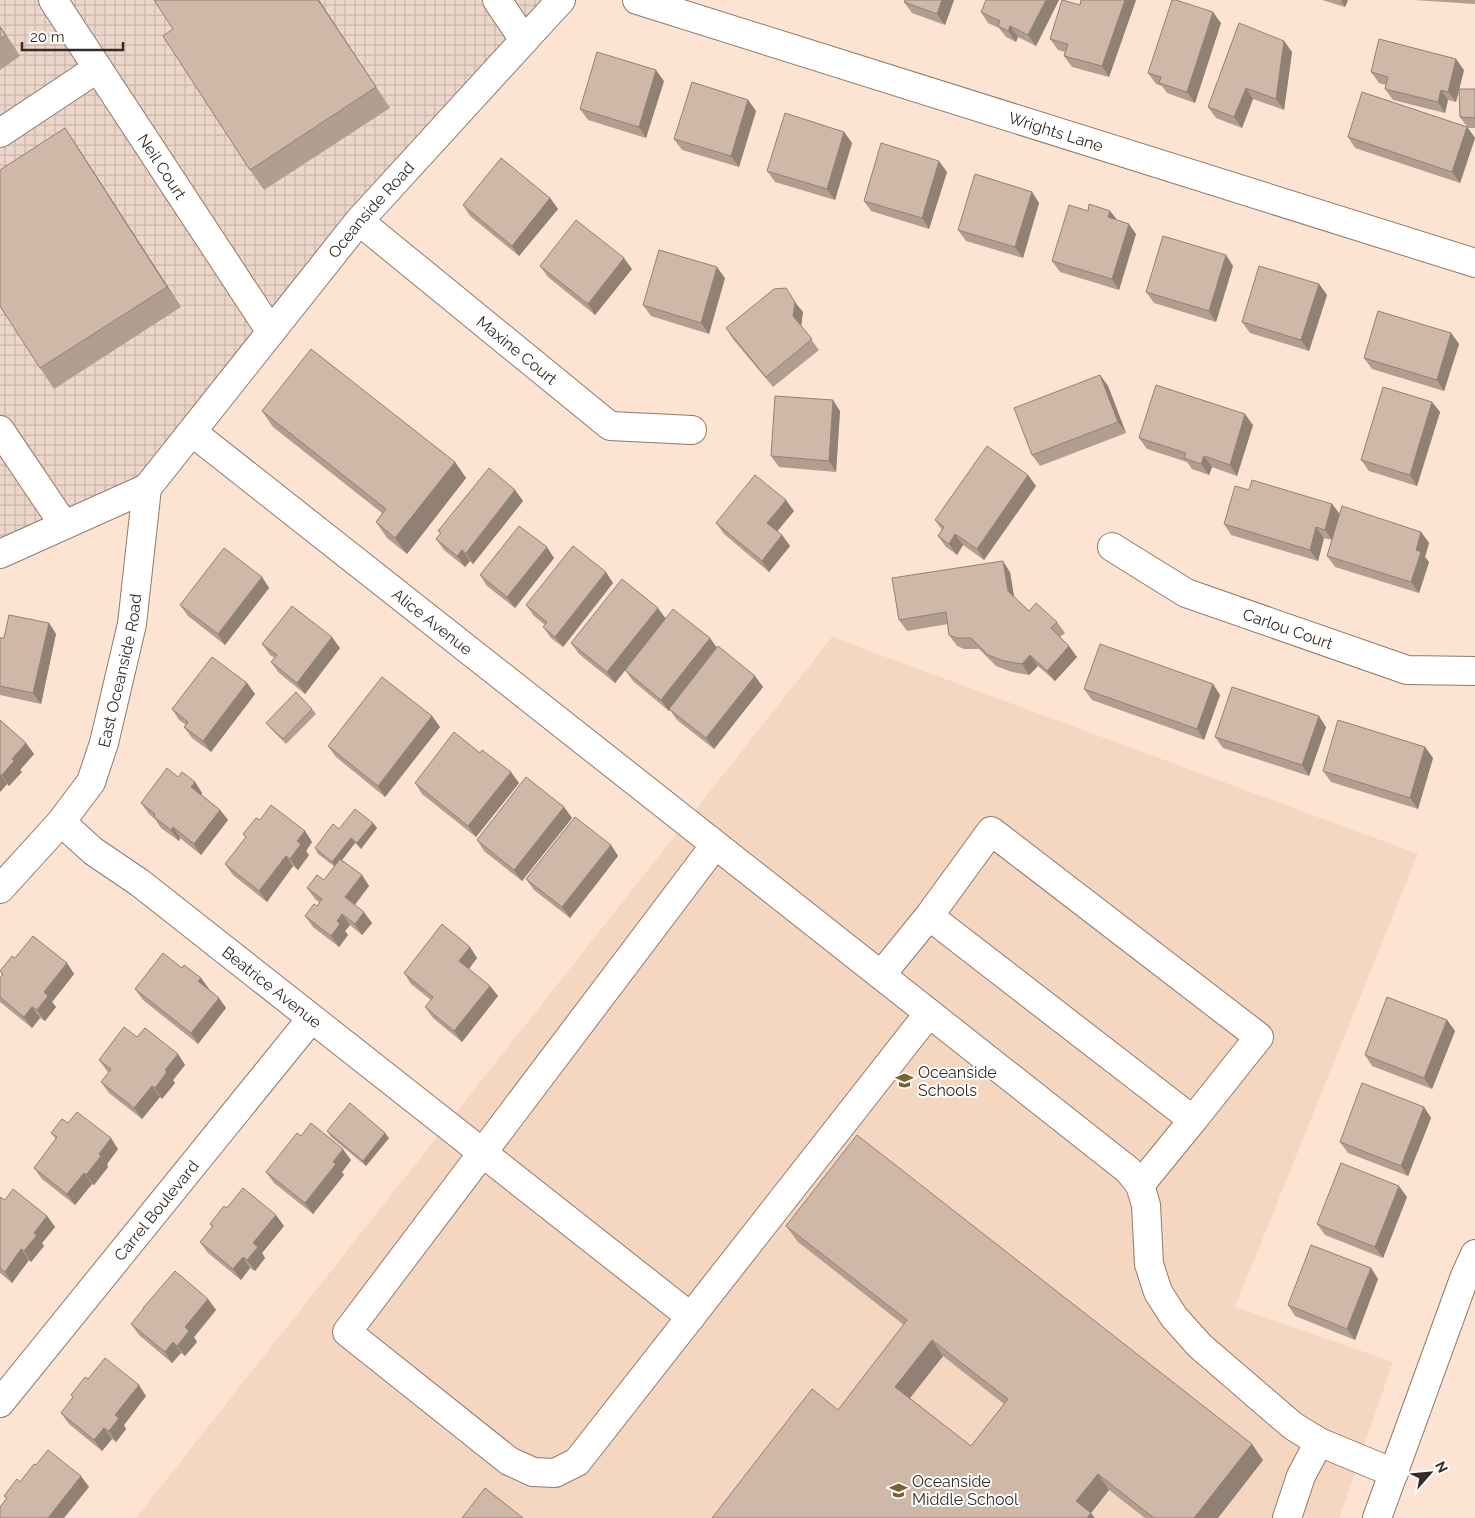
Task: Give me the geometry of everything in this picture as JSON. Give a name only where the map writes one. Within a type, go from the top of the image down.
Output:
[{"type":"street","name":"Neil Court","points":[[53,0],[271,332]]},
{"type":"street","points":[[497,0],[524,40]]},
{"type":"street","name":"Oceanside Road","points":[[192,432],[359,221],[561,0]]},
{"type":"street","name":"Wrights Lane","points":[[637,0],[1475,264]]},
{"type":"street","points":[[0,133],[98,68]]},
{"type":"street","name":"Maxine Court","points":[[359,221],[610,426],[692,430]]},
{"type":"street","points":[[0,430],[64,525]]},
{"type":"street","points":[[0,554],[147,488],[192,432]]},
{"type":"street","name":"Alice Avenue","points":[[192,432],[1112,1156],[1128,1170],[1140,1185]]},
{"type":"street","name":"East Oceanside Road","points":[[0,890],[61,822],[91,782],[104,743],[132,624],[147,488]]},
{"type":"street","name":"Carlou Court","points":[[1112,547],[1186,593],[1407,670],[1475,671]]},
{"type":"street","name":"Beatrice Avenue","points":[[61,822],[93,851],[140,883],[691,1317]]},
{"type":"street","points":[[881,975],[929,916],[991,831],[1259,1037],[1140,1185],[1146,1205],[1149,1264],[1158,1292],[1174,1317],[1200,1346],[1293,1426],[1319,1442],[1394,1472]]},
{"type":"street","points":[[715,845],[347,1332],[509,1461],[533,1472],[554,1473],[577,1462],[929,1013]]},
{"type":"street","points":[[929,916],[1193,1120]]},
{"type":"street","name":"Carrel Boulevard","points":[[0,1403],[311,1019]]},
{"type":"street","points":[[1380,1517],[1394,1472],[1465,1276],[1475,1254]]},
{"type":"street","points":[[1286,1518],[1301,1476],[1319,1442]]},
{"type":"shaded area","points":[[0,0],[554,0],[140,496],[0,559]]},
{"type":"shaded area","name":"Oceanside Schools","points":[[832,637],[1418,854],[1235,1307],[1393,1362],[1339,1518],[136,1518]]},
{"type":"building","points":[[154,0],[318,0],[376,87],[250,170],[163,36],[173,29]]},
{"type":"building","points":[[905,0],[942,0],[937,14],[904,2]]},
{"type":"building","points":[[986,0],[1046,0],[1028,35],[1010,26],[1008,31],[998,26],[1000,21],[981,12]]},
{"type":"building","points":[[1062,0],[1080,5],[1081,0],[1125,0],[1102,66],[1064,56],[1068,44],[1050,39]]},
{"type":"building","points":[[1172,0],[1213,12],[1187,92],[1159,83],[1161,77],[1148,73]]},
{"type":"building","points":[[1239,23],[1284,41],[1276,99],[1246,88],[1234,117],[1208,107]]},
{"type":"building","points":[[0,27],[6,35],[0,39]]},
{"type":"building","points":[[1379,39],[1456,59],[1448,92],[1441,90],[1438,102],[1385,89],[1388,77],[1371,72]]},
{"type":"building","points":[[597,52],[656,70],[639,127],[580,109]]},
{"type":"building","points":[[692,82],[748,100],[731,156],[674,139]]},
{"type":"building","points":[[1459,89],[1475,89],[1475,118],[1460,117]]},
{"type":"building","points":[[1362,92],[1467,127],[1452,172],[1348,137]]},
{"type":"building","points":[[785,113],[844,132],[827,189],[767,171]]},
{"type":"building","points":[[65,128],[167,287],[40,368],[0,306],[0,170]]},
{"type":"building","points":[[881,143],[939,161],[922,218],[864,201]]},
{"type":"building","points":[[501,158],[550,198],[512,246],[463,205]]},
{"type":"building","points":[[975,174],[1032,192],[1015,247],[958,230]]},
{"type":"building","points":[[1089,204],[1110,211],[1108,217],[1129,224],[1112,279],[1052,261],[1069,205],[1088,211]]},
{"type":"building","points":[[576,220],[624,258],[588,304],[540,266]]},
{"type":"building","points":[[1163,236],[1226,255],[1209,311],[1146,292]]},
{"type":"building","points":[[659,250],[717,267],[701,323],[643,305]]},
{"type":"building","points":[[1259,266],[1319,284],[1301,340],[1242,322]]},
{"type":"building","points":[[786,288],[795,302],[793,316],[812,339],[766,377],[726,328],[774,289]]},
{"type":"building","points":[[1378,311],[1451,333],[1437,380],[1364,358]]},
{"type":"building","points":[[311,349],[455,462],[395,538],[376,522],[386,509],[262,411]]},
{"type":"building","points":[[1100,375],[1118,422],[1032,455],[1014,408]]},
{"type":"building","points":[[1156,385],[1245,414],[1230,465],[1204,456],[1201,464],[1184,458],[1186,453],[1139,438]]},
{"type":"building","points":[[1383,387],[1432,402],[1410,475],[1361,460]]},
{"type":"building","points":[[775,396],[833,400],[829,461],[771,456]]},
{"type":"building","points":[[987,446],[1028,475],[977,549],[955,534],[949,544],[938,536],[944,527],[935,520]]},
{"type":"building","points":[[489,468],[515,490],[466,553],[462,550],[457,556],[436,539],[441,533],[438,531]]},
{"type":"building","points":[[755,475],[786,500],[767,523],[782,535],[762,561],[716,523]]},
{"type":"building","points":[[1252,480],[1332,504],[1325,530],[1316,527],[1310,550],[1224,524],[1235,486],[1249,490]]},
{"type":"building","points":[[1342,506],[1421,532],[1416,550],[1421,552],[1411,582],[1327,556]]},
{"type":"building","points":[[519,526],[547,547],[507,597],[480,575]]},
{"type":"building","points":[[573,546],[606,572],[555,637],[543,627],[547,622],[526,605]]},
{"type":"building","points":[[224,548],[262,577],[218,634],[180,605]]},
{"type":"building","points":[[1003,561],[1008,591],[1029,611],[1036,603],[1057,622],[1051,628],[1069,646],[1047,671],[1030,655],[1022,664],[1004,661],[988,655],[971,638],[956,638],[949,635],[946,612],[899,620],[892,578]]},
{"type":"building","points":[[622,579],[658,608],[607,672],[571,643]]},
{"type":"building","points":[[292,606],[332,637],[297,683],[271,662],[277,655],[262,644]]},
{"type":"building","points":[[673,609],[710,638],[661,700],[625,670]]},
{"type":"building","points":[[9,615],[49,623],[33,693],[0,686],[0,638],[4,638]]},
{"type":"building","points":[[1100,644],[1213,684],[1197,729],[1084,689]]},
{"type":"building","points":[[718,646],[755,676],[706,738],[669,709]]},
{"type":"building","points":[[212,657],[247,683],[203,741],[184,727],[188,722],[172,709]]},
{"type":"building","points":[[382,677],[432,716],[378,786],[328,746]]},
{"type":"building","points":[[1232,687],[1319,716],[1302,765],[1215,737]]},
{"type":"building","points":[[296,692],[312,709],[283,739],[266,723]]},
{"type":"building","points":[[0,720],[26,743],[12,759],[14,761],[2,775],[0,774]]},
{"type":"building","points":[[1338,720],[1425,747],[1410,798],[1323,771]]},
{"type":"building","points":[[454,732],[480,753],[482,750],[511,772],[468,826],[415,783]]},
{"type":"building","points":[[167,768],[178,777],[182,772],[195,782],[191,787],[220,810],[194,844],[173,827],[171,830],[154,817],[155,814],[141,803]]},
{"type":"building","points":[[526,777],[564,807],[514,870],[477,840]]},
{"type":"building","points":[[271,805],[305,831],[297,841],[301,844],[290,859],[286,856],[259,891],[225,864],[246,837],[243,834],[256,818],[260,820]]},
{"type":"building","points":[[355,809],[373,823],[357,843],[351,838],[332,862],[315,848],[333,824],[339,829]]},
{"type":"building","points":[[575,817],[611,845],[562,907],[526,879]]},
{"type":"building","points":[[340,859],[362,875],[345,897],[364,912],[355,924],[342,914],[337,921],[340,924],[331,936],[305,916],[314,904],[317,906],[322,899],[307,888],[317,875],[324,880]]},
{"type":"building","points":[[442,924],[470,947],[459,961],[490,986],[454,1031],[425,1007],[433,997],[404,973]]},
{"type":"building","points":[[33,936],[67,963],[44,992],[48,996],[37,1010],[32,1007],[24,1017],[0,997],[0,978],[3,974],[0,971],[12,956],[15,958]]},
{"type":"building","points":[[163,953],[182,968],[184,965],[201,978],[198,981],[219,998],[191,1033],[135,989]]},
{"type":"building","points":[[1387,997],[1447,1020],[1424,1078],[1365,1055]]},
{"type":"building","points":[[124,1027],[137,1037],[145,1028],[178,1054],[165,1070],[167,1072],[155,1088],[152,1086],[134,1108],[101,1082],[111,1069],[99,1060]]},
{"type":"building","points":[[1362,1083],[1424,1107],[1401,1166],[1340,1142]]},
{"type":"building","points":[[350,1103],[385,1133],[363,1161],[327,1131]]},
{"type":"building","points":[[77,1112],[111,1138],[99,1154],[101,1156],[67,1194],[34,1168],[57,1137],[51,1133],[62,1119],[68,1123]]},
{"type":"building","points":[[311,1123],[343,1149],[333,1162],[336,1164],[305,1203],[266,1172],[297,1133],[301,1136]]},
{"type":"building","points":[[857,1135],[1252,1444],[1194,1518],[1154,1518],[1098,1474],[1076,1501],[1091,1513],[1087,1518],[712,1518],[812,1389],[838,1410],[907,1320],[786,1226]],"holes":[[[932,1340],[1008,1399],[971,1446],[895,1387]]]},
{"type":"building","points":[[1341,1163],[1399,1186],[1375,1247],[1317,1224]]},
{"type":"building","points":[[243,1188],[276,1215],[253,1243],[258,1247],[247,1260],[243,1257],[233,1269],[200,1242],[213,1226],[210,1224],[224,1206],[227,1208]]},
{"type":"building","points":[[13,1189],[47,1216],[34,1233],[37,1235],[24,1251],[21,1249],[5,1272],[0,1268],[0,1197],[5,1200]]},
{"type":"building","points":[[1311,1245],[1371,1268],[1347,1329],[1288,1305]]},
{"type":"building","points":[[175,1271],[208,1299],[185,1327],[189,1331],[177,1346],[173,1342],[165,1352],[131,1324]]},
{"type":"building","points":[[105,1358],[139,1385],[115,1415],[119,1418],[109,1431],[104,1428],[94,1440],[61,1413],[73,1397],[71,1395],[85,1377],[88,1379]]},
{"type":"building","points":[[48,1450],[81,1476],[48,1518],[0,1518],[0,1507],[7,1498],[4,1496],[17,1479],[20,1482]]},
{"type":"building","points":[[485,1488],[523,1518],[462,1518]]},
{"type":"place","name":"Oceanside Schools","points":[[904,1081]]},
{"type":"place","name":"Oceanside Middle School","points":[[898,1490]]}]
